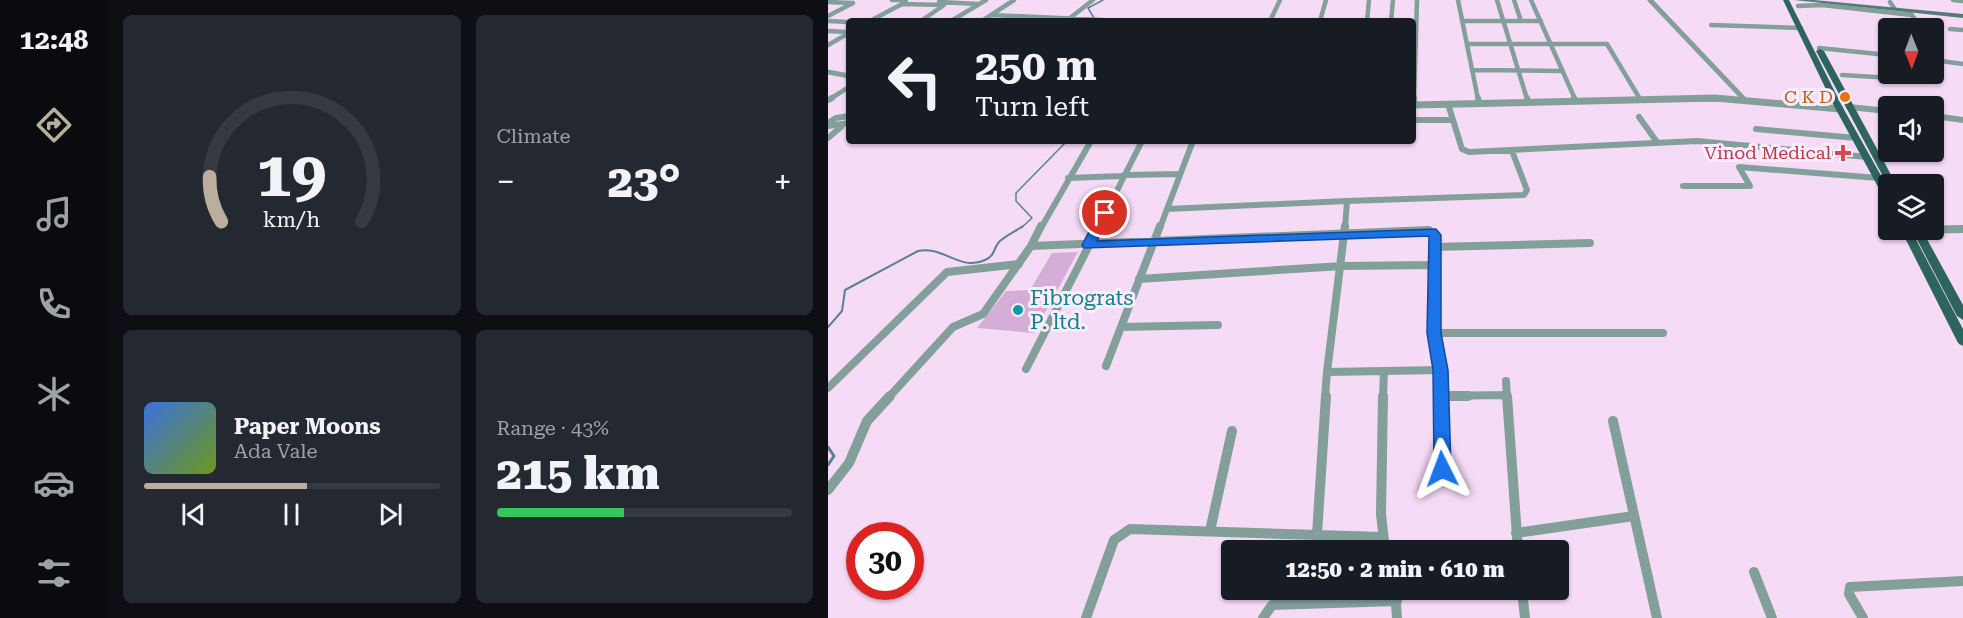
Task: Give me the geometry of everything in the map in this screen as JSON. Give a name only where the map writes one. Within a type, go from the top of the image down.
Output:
[{"type":"main road","points":[[1786,0],[1844,108],[1886,174]]},
{"type":"main road","points":[[1817,0],[1963,15]]},
{"type":"main road","points":[[1843,0],[1855,4]]},
{"type":"main road","points":[[1797,2],[1911,13],[1963,15]]},
{"type":"main road","points":[[1797,2],[1819,48],[1856,138],[1878,178]]},
{"type":"main road","points":[[1911,240],[1963,341]]},
{"type":"main road","points":[[1922,240],[1963,316]]},
{"type":"street","points":[[892,0],[970,1],[979,4]]},
{"type":"street","points":[[956,18],[986,0]]},
{"type":"street","points":[[986,18],[1014,0]]},
{"type":"street","points":[[991,15],[1070,18],[1093,0]]},
{"type":"street","points":[[1271,18],[1280,0]]},
{"type":"street","points":[[1321,18],[1326,0]]},
{"type":"street","points":[[1367,18],[1369,0]]},
{"type":"street","points":[[1390,18],[1393,0]]},
{"type":"street","points":[[1415,18],[1417,0]]},
{"type":"street","points":[[1458,0],[1479,102]]},
{"type":"street","points":[[1497,0],[1528,101]]},
{"type":"street","points":[[1514,0],[1521,21]]},
{"type":"street","points":[[1531,0],[1575,99]]},
{"type":"street","points":[[1650,0],[1744,99]]},
{"type":"street","points":[[1953,0],[1963,1]]},
{"type":"street","points":[[828,2],[854,3],[828,16]]},
{"type":"street","points":[[1890,2],[1894,8]]},
{"type":"street","points":[[876,18],[902,4],[945,6],[926,18]]},
{"type":"street","points":[[1911,13],[1915,18]]},
{"type":"street","points":[[828,21],[846,22]]},
{"type":"street","points":[[1462,21],[1541,21]]},
{"type":"street","points":[[1711,25],[1801,28]]},
{"type":"street","points":[[1950,29],[1963,30]]},
{"type":"street","points":[[828,32],[846,32]]},
{"type":"street","points":[[828,45],[846,34]]},
{"type":"street","points":[[1467,44],[1610,46],[1640,99]]},
{"type":"street","points":[[1819,48],[1878,54]]},
{"type":"street","points":[[1944,61],[1963,64]]},
{"type":"street","points":[[1472,70],[1563,71]]},
{"type":"street","points":[[829,73],[846,76]]},
{"type":"street","points":[[1842,75],[1878,77]]},
{"type":"street","points":[[828,100],[846,89]]},
{"type":"street","points":[[1416,105],[1575,99],[1744,99],[1878,110]]},
{"type":"street","points":[[1448,104],[1464,151],[1512,151],[1657,142],[1712,142],[1867,157]]},
{"type":"street","points":[[828,126],[846,112]]},
{"type":"street","points":[[840,117],[846,116]]},
{"type":"street","points":[[1639,117],[1657,142]]},
{"type":"street","points":[[1944,117],[1963,120]]},
{"type":"street","points":[[1416,120],[1453,120]]},
{"type":"street","points":[[828,138],[846,124]]},
{"type":"street","points":[[828,126],[842,126]]},
{"type":"street","points":[[1756,129],[1856,138]]},
{"type":"street","points":[[828,490],[849,463],[867,421],[953,327],[983,314],[1031,246],[1089,144]]},
{"type":"street","points":[[1027,366],[1140,144]]},
{"type":"street","points":[[1106,366],[1192,144]]},
{"type":"street","points":[[1167,209],[1524,195],[1527,194],[1527,190],[1512,151]]},
{"type":"street","points":[[1683,186],[1750,186],[1739,167],[1878,178]]},
{"type":"street","points":[[1068,178],[1180,174]]},
{"type":"street","points":[[1317,534],[1327,372],[1342,266],[1347,201]]},
{"type":"street","points":[[1944,229],[1963,229]]},
{"type":"street","points":[[1031,246],[1429,230],[1435,235],[1433,248],[1434,333],[1441,370],[1439,396],[1442,469]]},
{"type":"street","points":[[1433,248],[1590,243]]},
{"type":"street","points":[[828,388],[947,272],[1019,264]]},
{"type":"street","points":[[1139,279],[1342,266],[1434,265]]},
{"type":"street","points":[[1121,327],[1218,325]]},
{"type":"street","points":[[1434,333],[1663,333]]},
{"type":"street","points":[[1327,372],[1441,370]]},
{"type":"street","points":[[1383,540],[1384,371]]},
{"type":"street","points":[[1506,381],[1505,395],[1517,540]]},
{"type":"street","points":[[1439,396],[1505,395]]},
{"type":"street","points":[[1613,421],[1657,618]]},
{"type":"street","points":[[1210,531],[1232,430]]},
{"type":"street","points":[[1516,533],[1634,516]]},
{"type":"street","points":[[1086,618],[1114,540],[1121,533],[1130,529],[1382,537]]},
{"type":"street","points":[[1754,572],[1772,618]]},
{"type":"street","points":[[1863,618],[1849,594],[1850,587],[1963,581]]},
{"type":"street","points":[[1263,618],[1272,605],[1334,600]]},
{"type":"street","points":[[1396,600],[1397,618]]},
{"type":"street","points":[[1523,600],[1525,618]]},
{"type":"building","name":"Fibrograts P. ltd.","points":[[1078,252],[1034,333],[977,328],[1006,291],[1030,290],[1052,253]]},
{"type":"waterway","points":[[1094,18],[1088,8],[1103,0]]},
{"type":"waterway","points":[[1021,228],[1032,218],[1016,201],[1016,193],[1064,144]]},
{"type":"waterway","points":[[828,327],[842,311],[845,290],[918,251],[927,250],[960,261],[976,263],[988,258],[999,242],[1023,226]]},
{"type":"waterway","points":[[828,447],[834,456],[828,465]]},
{"type":"place","name":"C K D","points":[[1845,97]]},
{"type":"place","name":"Vinod Medical","points":[[1843,153]]},
{"type":"place","name":"Fibrograts P. ltd.","points":[[1018,310]]},
{"type":"route","points":[[1105,213],[1088,245],[1429,230],[1432,232],[1435,235],[1433,248],[1434,333],[1441,370],[1439,396],[1442,469]]}]
